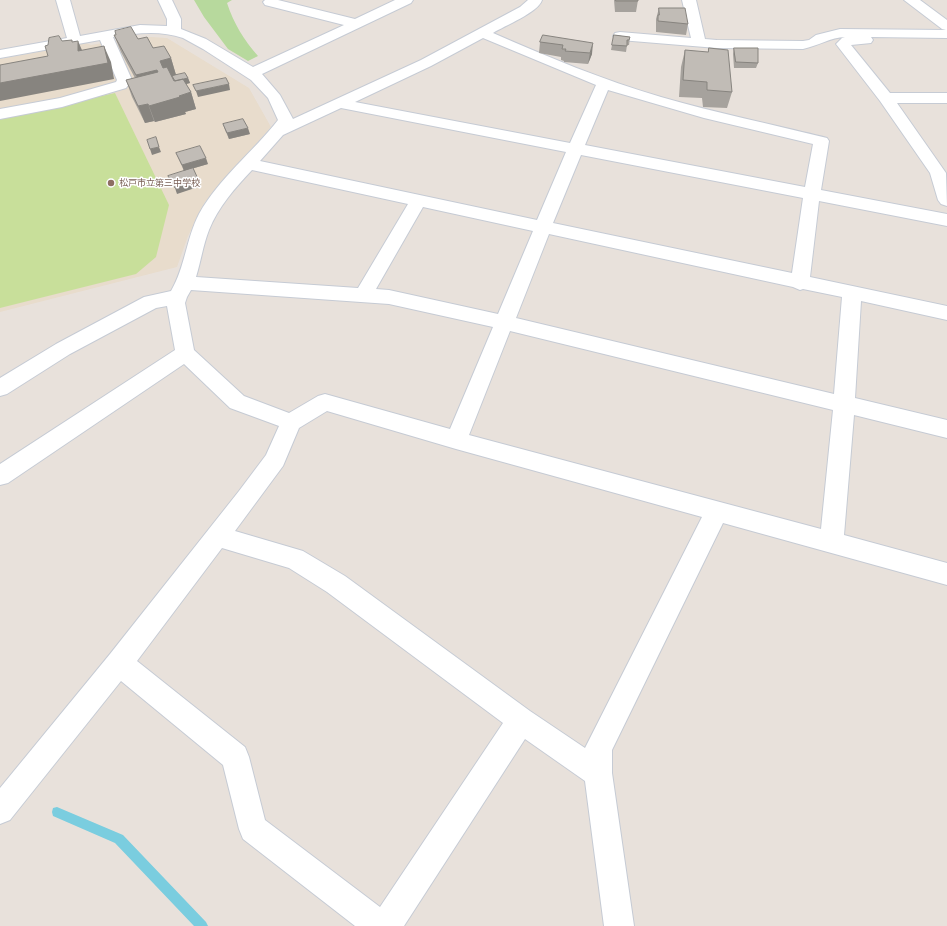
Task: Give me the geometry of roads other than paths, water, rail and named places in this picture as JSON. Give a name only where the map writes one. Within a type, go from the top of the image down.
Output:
[{"type":"street","points":[[64,0],[75,41]]},
{"type":"street","points":[[165,0],[174,19],[174,31]]},
{"type":"street","points":[[253,73],[406,0]]},
{"type":"street","points":[[279,131],[426,64],[525,10],[535,2],[535,0]]},
{"type":"street","points":[[689,0],[699,43]]},
{"type":"street","points":[[912,0],[947,26]]},
{"type":"street","points":[[270,2],[358,24]]},
{"type":"street","points":[[0,54],[145,28],[174,31],[197,40],[253,73],[269,87],[286,120],[279,131],[220,196],[201,228],[180,290],[185,353],[237,402],[292,422]]},
{"type":"street","points":[[482,33],[604,83],[662,102],[737,123],[820,142],[800,283]]},
{"type":"street","points":[[620,36],[699,43],[803,45],[840,33],[947,34]]},
{"type":"street","points":[[0,114],[62,102],[121,85],[125,80],[105,35]]},
{"type":"street","points":[[947,40],[847,41],[843,44],[886,98],[942,173],[947,200]]},
{"type":"street","points":[[456,440],[505,323],[575,148],[604,83]]},
{"type":"street","points":[[886,98],[947,98]]},
{"type":"street","points":[[338,103],[947,220]]},
{"type":"street","points":[[248,164],[418,201],[543,226],[800,283],[947,313]]},
{"type":"street","points":[[364,294],[418,201]]},
{"type":"street","points":[[0,388],[63,349],[151,302],[180,290],[364,294],[389,297],[505,323],[947,428]]},
{"type":"street","points":[[832,542],[852,294]]},
{"type":"street","points":[[0,476],[185,353]]},
{"type":"street","points":[[5,795],[119,663],[217,536],[274,460],[292,422],[325,402],[456,440],[947,574]]},
{"type":"street","points":[[619,926],[598,773],[598,749],[717,511]]},
{"type":"street","points":[[217,536],[295,559],[336,584],[522,720],[598,773]]},
{"type":"street","points":[[119,663],[235,757],[253,829],[380,926]]},
{"type":"street","points":[[386,926],[522,720]]},
{"type":"waterway","points":[[57,812],[119,839],[202,926]]},
{"type":"place","name":"松戸市立第三中学校","points":[[111,183]]}]
